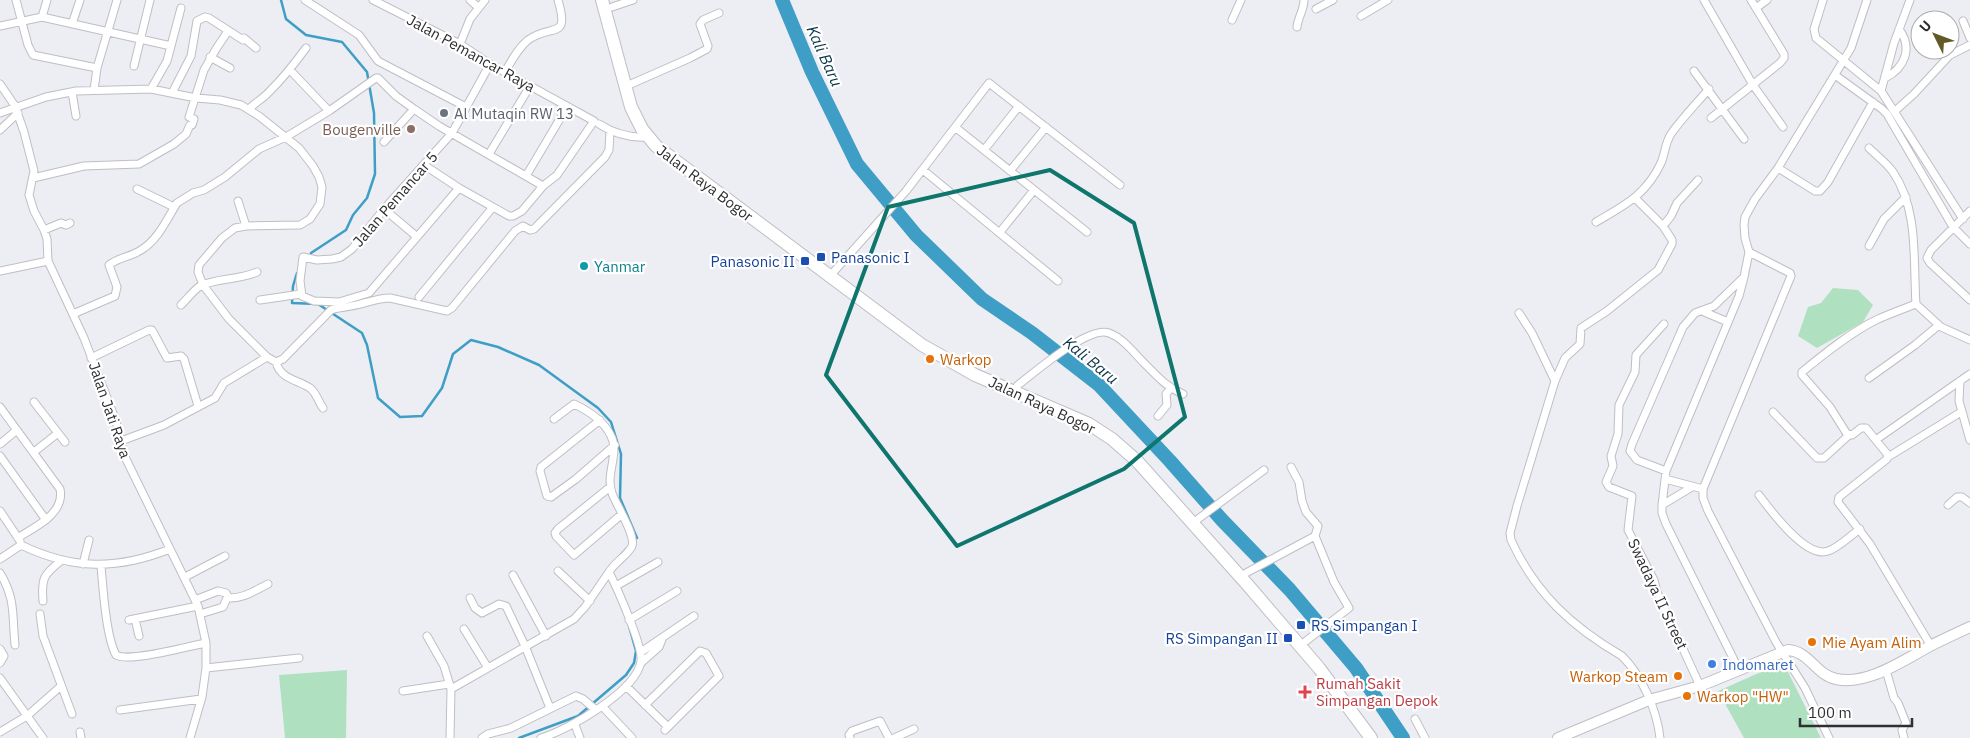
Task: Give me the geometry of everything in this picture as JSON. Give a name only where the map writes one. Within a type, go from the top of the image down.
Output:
[{"type":"highway","name":"Jalan Raya Bogor","points":[[608,2],[640,111],[658,137],[832,274],[947,360],[1016,388],[1078,410],[1122,438],[1203,516],[1309,638],[1379,738]]},
{"type":"highway","name":"Jalan Raya Bogor","points":[[608,2],[631,107],[636,121],[647,137],[689,172],[832,274]]},
{"type":"highway","name":"Jalan Raya Bogor","points":[[1016,388],[1089,424],[1112,438],[1128,452],[1268,607],[1319,668],[1371,738]]},
{"type":"street","points":[[16,0],[28,45],[33,55],[98,68]]},
{"type":"street","points":[[42,17],[47,0]]},
{"type":"street","points":[[72,24],[80,0]]},
{"type":"street","points":[[94,90],[98,68],[117,0]]},
{"type":"street","points":[[134,66],[150,0]]},
{"type":"street","points":[[305,0],[358,35],[378,61],[466,107]]},
{"type":"street","name":"Jalan Pemancar Raya","points":[[373,0],[460,44],[490,64],[610,131],[637,137],[647,137]]},
{"type":"street","points":[[470,0],[478,7]]},
{"type":"street","points":[[460,44],[464,30],[478,7],[485,0]]},
{"type":"street","points":[[505,72],[517,52],[529,40],[558,29],[561,25],[563,20],[558,0]]},
{"type":"street","points":[[608,2],[633,0]]},
{"type":"street","points":[[1232,20],[1241,0]]},
{"type":"street","points":[[1297,27],[1298,19],[1304,8],[1304,0]]},
{"type":"street","points":[[1316,9],[1333,0]]},
{"type":"street","points":[[1361,16],[1388,0]]},
{"type":"street","points":[[1704,0],[1753,85],[1783,127]]},
{"type":"street","points":[[1711,118],[1780,64],[1784,58],[1784,54],[1751,0]]},
{"type":"street","points":[[1756,8],[1767,0]]},
{"type":"street","points":[[1823,0],[1814,33],[1820,42],[1881,91],[1963,219]]},
{"type":"street","points":[[1738,670],[1666,524],[1662,505],[1666,471],[1739,296],[1749,252],[1745,238],[1745,217],[1755,199],[1778,168],[1851,48],[1867,0]]},
{"type":"street","points":[[1881,91],[1910,0]]},
{"type":"street","points":[[151,89],[167,62],[180,8]]},
{"type":"street","points":[[631,84],[707,49],[708,46],[700,24],[703,20],[719,13]]},
{"type":"street","points":[[0,26],[42,17],[171,46]]},
{"type":"street","points":[[172,93],[191,56],[198,21],[209,18],[242,40],[244,38],[256,48]]},
{"type":"street","points":[[1963,21],[1970,38]]},
{"type":"street","points":[[1885,78],[1890,76],[1905,56],[1907,47],[1905,38],[1899,30]]},
{"type":"street","points":[[34,178],[84,166],[139,164],[174,144],[186,134],[194,119],[189,117],[204,70],[210,57],[228,31]]},
{"type":"street","points":[[249,109],[255,102],[269,93],[290,70],[306,48]]},
{"type":"street","points":[[210,57],[230,68]]},
{"type":"street","points":[[1895,111],[1914,94],[1945,60]]},
{"type":"street","name":"Jalan Pemancar 5","points":[[298,294],[303,257],[317,260],[332,259],[346,254],[452,133],[490,64]]},
{"type":"street","points":[[290,70],[329,112]]},
{"type":"street","points":[[1694,71],[1744,139]]},
{"type":"street","points":[[1834,74],[1887,114],[1953,227],[1970,244]]},
{"type":"street","points":[[73,314],[115,296],[117,288],[109,265],[141,251],[148,245],[174,207],[184,198],[204,190],[259,149],[286,137],[329,112],[378,78],[396,96],[414,109],[544,186]]},
{"type":"street","points":[[832,274],[906,191],[990,83],[1120,185]]},
{"type":"street","name":"Jalan Jati Raya","points":[[0,84],[16,110],[34,171],[30,195],[34,211],[44,230],[49,247],[48,261],[73,314],[116,421],[124,455],[198,607],[206,642],[206,668],[201,699],[190,738]]},
{"type":"street","points":[[489,154],[530,86]]},
{"type":"street","points":[[0,113],[16,110],[46,97],[72,92],[151,89],[196,98],[232,102],[249,109],[286,137],[307,157],[320,177],[322,187],[320,204],[310,219],[300,225],[235,228],[229,232],[199,265],[200,279],[229,319],[267,357],[276,362],[284,375],[312,390],[323,408]]},
{"type":"street","points":[[1596,222],[1641,194],[1654,176],[1663,158],[1671,134],[1709,89]]},
{"type":"street","points":[[72,92],[76,116]]},
{"type":"street","points":[[1778,168],[1809,188],[1820,191],[1828,182],[1873,102]]},
{"type":"street","points":[[526,176],[567,106]]},
{"type":"street","points":[[984,150],[1019,106]]},
{"type":"street","points":[[384,142],[414,109]]},
{"type":"street","points":[[0,130],[16,110]]},
{"type":"street","points":[[424,165],[459,188],[509,216],[513,216],[522,211],[564,167],[596,122]]},
{"type":"street","points":[[955,127],[1087,232]]},
{"type":"street","points":[[1010,171],[1046,127]]},
{"type":"street","points":[[260,300],[282,295],[298,294],[307,299],[339,302],[371,296],[447,310],[452,308],[515,231],[523,226],[530,230],[534,229],[606,157],[609,150],[610,131]]},
{"type":"street","points":[[1869,148],[1892,171],[1906,197],[1912,229],[1916,304],[1939,325],[1970,340]]},
{"type":"street","points":[[923,170],[1058,281]]},
{"type":"street","points":[[1663,226],[1671,216],[1677,203],[1698,180]]},
{"type":"street","points":[[276,362],[283,359],[329,312],[336,308],[360,304],[371,296],[416,236],[459,188]]},
{"type":"street","points":[[137,189],[174,207]]},
{"type":"street","points":[[1000,232],[1034,190]]},
{"type":"street","points":[[1869,246],[1884,219],[1906,197]]},
{"type":"street","points":[[1635,198],[1663,226],[1672,240],[1672,244],[1666,253],[1663,265],[1637,288],[1581,328],[1580,344],[1565,358],[1560,375],[1555,381],[1510,533],[1511,540],[1534,582],[1543,594],[1564,616],[1622,656],[1635,672],[1658,722],[1660,738]]},
{"type":"street","points":[[238,201],[246,226]]},
{"type":"street","points":[[419,297],[494,207]]},
{"type":"street","points":[[384,209],[416,236]]},
{"type":"street","points":[[1970,211],[1931,250],[1927,258],[1970,300]]},
{"type":"street","points":[[44,230],[61,223],[66,225],[70,223]]},
{"type":"street","points":[[1749,252],[1790,273],[1791,276],[1703,489],[1703,498],[1708,511],[1783,652],[1805,688],[1829,738]]},
{"type":"street","points":[[0,271],[48,261]]},
{"type":"street","points":[[181,305],[195,290],[203,285],[250,276],[257,272]]},
{"type":"street","points":[[1666,471],[1637,460],[1630,451],[1679,334],[1691,316],[1714,306],[1744,277]]},
{"type":"street","points":[[1849,435],[1830,407],[1804,379],[1802,372],[1841,342],[1875,321],[1916,304]]},
{"type":"street","points":[[1702,311],[1728,322]]},
{"type":"street","points":[[1519,313],[1532,333],[1555,381]]},
{"type":"street","name":"Swadaya II Street","points":[[1664,324],[1636,355],[1635,372],[1619,405],[1618,434],[1611,456],[1613,466],[1606,482],[1609,487],[1632,496],[1628,530],[1654,580],[1657,592],[1700,686]]},
{"type":"street","points":[[1869,378],[1939,325]]},
{"type":"street","points":[[91,358],[152,330],[167,358],[181,356],[184,359],[198,406]]},
{"type":"street","points":[[1016,388],[1076,341],[1092,333],[1104,331],[1120,339],[1170,388],[1182,394]]},
{"type":"street","points":[[121,441],[164,425],[215,398],[224,383],[267,357]]},
{"type":"street","points":[[1876,439],[1970,374]]},
{"type":"street","points":[[1960,381],[1959,401],[1970,438]]},
{"type":"street","points":[[1158,416],[1167,404],[1166,394],[1170,388]]},
{"type":"street","points":[[34,402],[64,442]]},
{"type":"street","points":[[404,691],[450,686],[488,668],[574,620],[590,601],[609,572],[633,545],[610,487],[615,445],[610,434],[600,420],[574,404],[554,419]]},
{"type":"street","points":[[0,407],[34,452],[60,489],[62,495],[60,506],[0,559]]},
{"type":"street","points":[[1772,412],[1817,458],[1824,458],[1849,435],[1864,427],[1876,439],[1888,454],[1888,457]]},
{"type":"street","points":[[1931,646],[1860,529],[1839,505],[1838,499],[1888,457],[1961,412]]},
{"type":"street","points":[[600,420],[540,467],[547,496],[551,497],[570,483],[615,445]]},
{"type":"street","points":[[0,444],[17,430]]},
{"type":"street","points":[[34,452],[58,434]]},
{"type":"street","points":[[0,456],[46,520]]},
{"type":"street","points":[[1291,467],[1299,482],[1306,512],[1318,526],[1316,536],[1334,582],[1349,608],[1309,638]]},
{"type":"street","points":[[1203,516],[1264,470]]},
{"type":"street","points":[[1665,479],[1703,489]]},
{"type":"street","points":[[610,487],[558,530],[555,533],[556,536],[574,555],[622,514]]},
{"type":"street","points":[[1662,505],[1692,487]]},
{"type":"street","points":[[1759,495],[1796,539],[1816,552],[1828,552],[1860,529]]},
{"type":"street","points":[[1948,505],[1957,497],[1962,497],[1970,503]]},
{"type":"street","points":[[0,511],[20,541],[62,560],[102,566],[134,562],[170,549]]},
{"type":"street","points":[[1250,571],[1316,536]]},
{"type":"street","points":[[83,564],[89,540]]},
{"type":"street","points":[[185,577],[225,556]]},
{"type":"street","points":[[43,601],[42,582],[45,575],[62,560]]},
{"type":"street","points":[[616,586],[658,562]]},
{"type":"street","points":[[102,566],[108,622],[114,651],[118,657],[137,657],[206,642]]},
{"type":"street","points":[[558,571],[590,601]]},
{"type":"street","points":[[609,572],[641,652],[641,663]]},
{"type":"street","points":[[0,573],[8,586],[12,600],[15,645]]},
{"type":"street","points":[[513,575],[546,636]]},
{"type":"street","points":[[139,636],[132,620],[198,607],[223,607],[226,599],[246,596],[268,584]]},
{"type":"street","points":[[629,620],[677,590]]},
{"type":"street","points":[[198,607],[218,591],[226,593],[229,598]]},
{"type":"street","points":[[470,598],[475,608],[482,613],[499,604],[506,606],[525,646],[550,708]]},
{"type":"street","points":[[40,614],[43,636],[72,714]]},
{"type":"street","points":[[641,652],[694,616]]},
{"type":"street","points":[[1558,738],[1649,700],[1700,686],[1783,652],[1794,650],[1820,671],[1836,680],[1857,678],[1886,670],[1970,627]]},
{"type":"street","points":[[464,629],[488,668]]},
{"type":"street","points":[[427,636],[444,666],[450,686],[450,738]]},
{"type":"street","points":[[545,737],[574,724],[595,706],[626,686],[636,674],[641,663],[659,647],[663,637]]},
{"type":"street","points":[[0,649],[4,656],[0,662]]},
{"type":"street","points":[[626,686],[666,728],[719,676],[704,651],[700,650],[645,704]]},
{"type":"street","points":[[206,668],[299,658]]},
{"type":"street","points":[[1886,670],[1894,698],[1906,723],[1902,730],[1904,738]]},
{"type":"street","points":[[0,678],[43,738]]},
{"type":"street","points":[[0,732],[27,716],[61,686]]},
{"type":"street","points":[[482,738],[488,734],[511,728],[576,696],[595,706],[632,738]]},
{"type":"street","points":[[120,710],[201,699]]},
{"type":"street","points":[[1414,719],[1425,738]]},
{"type":"street","points":[[850,738],[849,735],[852,731],[880,721],[889,738]]},
{"type":"street","points":[[574,724],[580,738]]},
{"type":"street","points":[[894,738],[914,729]]},
{"type":"highlighted area","points":[[1050,170],[1134,223],[1185,417],[1124,469],[957,546],[826,375],[888,207]]},
{"type":"green space","points":[[1833,288],[1858,290],[1873,305],[1863,322],[1817,348],[1798,336],[1808,307],[1821,303]]},
{"type":"green space","points":[[1779,664],[1785,666],[1821,738],[1744,738],[1718,691]]},
{"type":"green space","points":[[347,670],[346,738],[285,738],[279,675]]},
{"type":"waterway","points":[[281,0],[286,19],[306,35],[342,42],[367,72],[374,113],[375,174],[367,198],[353,215],[346,230],[311,253]]},
{"type":"waterway","name":"Kali Baru","points":[[782,0],[812,72],[857,164],[916,235],[982,299],[1032,333],[1099,385],[1222,520],[1290,590],[1356,668],[1403,738]]},
{"type":"waterway","points":[[297,273],[293,286],[292,303],[318,304],[362,333],[367,345],[378,398],[400,417],[422,416],[442,388],[453,354],[471,340],[498,347],[539,365],[598,408],[611,422],[621,454],[620,498],[637,538]]},
{"type":"waterway","points":[[617,559],[627,548]]},
{"type":"waterway","points":[[519,738],[578,716],[626,675],[634,663],[636,651],[629,626]]},
{"type":"place","name":"Al Mutaqin RW 13","points":[[444,113]]},
{"type":"place","name":"Bougenville","points":[[411,129]]},
{"type":"place","name":"Panasonic I","points":[[821,257]]},
{"type":"place","name":"Panasonic II","points":[[805,261]]},
{"type":"place","name":"Yanmar","points":[[584,266]]},
{"type":"place","name":"Warkop","points":[[930,359]]},
{"type":"place","name":"RS Simpangan I","points":[[1301,625]]},
{"type":"place","name":"RS Simpangan II","points":[[1288,638]]},
{"type":"place","name":"Mie Ayam Alim","points":[[1812,642]]},
{"type":"place","name":"Indomaret","points":[[1712,664]]},
{"type":"place","name":"Warkop Steam","points":[[1678,676]]},
{"type":"place","name":"Rumah Sakit Simpangan Depok","points":[[1305,692]]},
{"type":"place","name":"Warkop \"HW\"","points":[[1687,696]]}]
